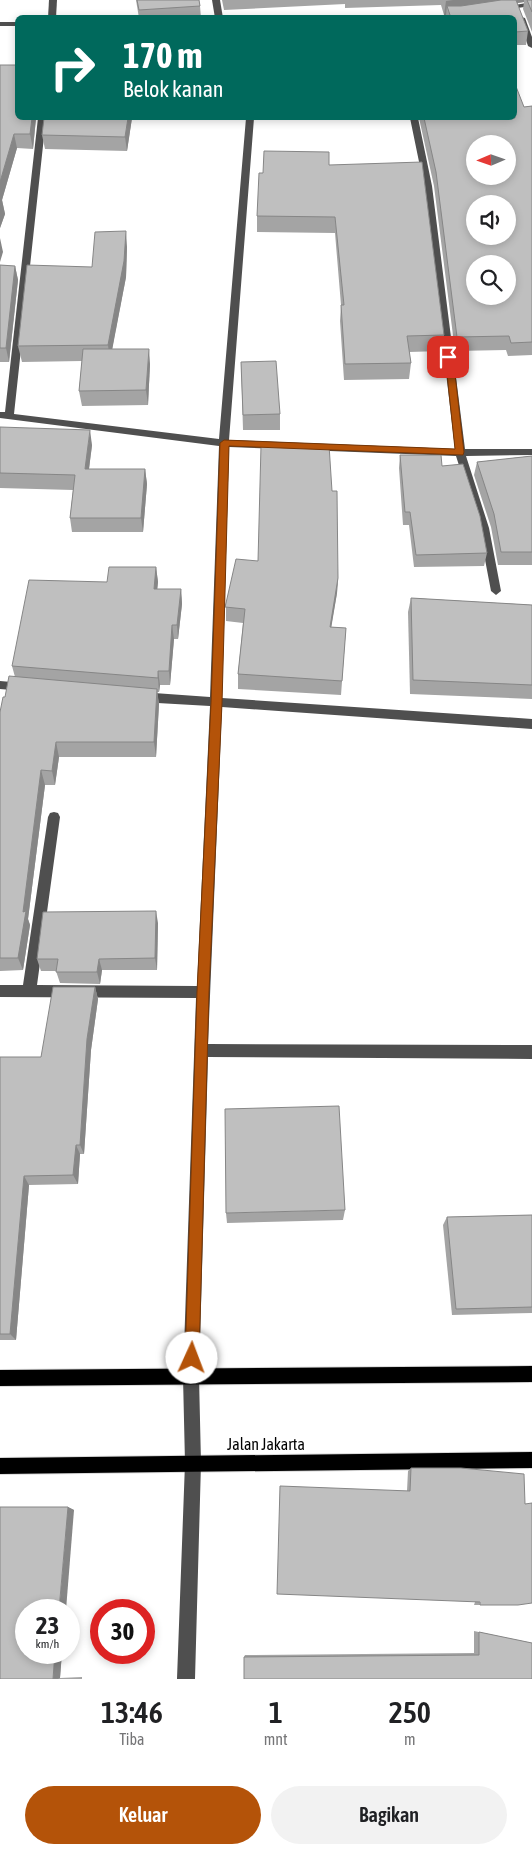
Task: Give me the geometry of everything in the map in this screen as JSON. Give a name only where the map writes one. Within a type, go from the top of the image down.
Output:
[{"type":"main road","points":[[0,1378],[532,1374]]},
{"type":"main road","name":"Jalan Jakarta","points":[[0,1466],[532,1460]]},
{"type":"street","points":[[52,15],[53,0]]},
{"type":"street","points":[[216,0],[218,15]]},
{"type":"street","points":[[498,8],[532,4]]},
{"type":"street","points":[[516,6],[532,46]]},
{"type":"street","points":[[459,15],[470,13]]},
{"type":"street","points":[[0,24],[15,24]]},
{"type":"street","points":[[42,120],[5,415],[224,443],[460,452],[532,452]]},
{"type":"street","points":[[186,1679],[193,1463],[191,1377],[203,992],[216,703],[224,443],[250,120]]},
{"type":"street","points":[[414,120],[428,186],[460,452],[484,528],[496,591]]},
{"type":"street","points":[[0,685],[39,688]]},
{"type":"street","points":[[128,696],[532,724]]},
{"type":"street","points":[[29,991],[54,817]]},
{"type":"street","points":[[0,991],[203,992]]},
{"type":"street","points":[[202,1050],[532,1052]]},
{"type":"building","points":[[137,0],[199,0],[200,6],[139,10]]},
{"type":"building","points":[[501,0],[516,0],[528,31],[517,32],[517,15],[450,15],[447,6],[461,6]]},
{"type":"building","points":[[527,0],[532,0],[532,12]]},
{"type":"building","points":[[0,65],[15,65],[15,120],[32,120],[30,134],[14,134],[0,182]]},
{"type":"building","points":[[517,89],[524,107],[532,106],[532,342],[511,343],[509,336],[457,337],[436,172],[424,120],[517,120]]},
{"type":"building","points":[[44,120],[128,120],[125,137],[42,135]]},
{"type":"building","points":[[264,151],[329,152],[329,165],[422,162],[444,335],[407,336],[411,363],[345,364],[341,305],[344,305],[335,217],[257,216],[259,173],[263,173]]},
{"type":"building","points":[[126,231],[124,261],[108,345],[18,346],[27,265],[92,267],[95,232]]},
{"type":"building","points":[[0,265],[15,266],[6,348],[0,348]]},
{"type":"building","points":[[83,349],[149,349],[146,390],[79,391]]},
{"type":"building","points":[[276,361],[280,414],[243,415],[241,362]]},
{"type":"building","points":[[0,427],[90,430],[85,469],[145,469],[141,518],[70,518],[75,475],[0,473]]},
{"type":"building","points":[[329,445],[332,491],[337,491],[338,578],[330,627],[346,628],[342,681],[238,674],[245,609],[225,607],[236,559],[258,561],[261,446]]},
{"type":"building","points":[[400,455],[441,455],[442,466],[463,464],[480,516],[487,553],[416,555],[410,512],[405,512]]},
{"type":"building","points":[[532,456],[532,552],[501,552],[494,514],[477,462]]},
{"type":"building","points":[[109,567],[156,567],[154,589],[181,589],[177,625],[172,625],[169,671],[158,671],[158,678],[12,666],[29,580],[107,582]]},
{"type":"building","points":[[411,598],[532,605],[532,685],[413,680]]},
{"type":"building","points":[[9,676],[157,689],[154,742],[56,742],[52,771],[41,770],[23,912],[26,911],[18,958],[0,958],[0,712]]},
{"type":"building","points":[[156,911],[155,958],[99,959],[97,972],[56,972],[58,959],[37,959],[43,912]]},
{"type":"building","points":[[53,987],[95,987],[87,1039],[80,1145],[76,1145],[73,1175],[24,1176],[10,1334],[0,1334],[0,1057],[41,1057]]},
{"type":"building","points":[[339,1106],[345,1210],[226,1213],[225,1109]]},
{"type":"building","points":[[532,1215],[532,1307],[456,1309],[447,1217]]},
{"type":"building","points":[[411,1468],[461,1468],[524,1474],[525,1504],[532,1503],[532,1603],[480,1605],[480,1602],[277,1594],[280,1486],[410,1491]]},
{"type":"building","points":[[0,1507],[68,1507],[60,1599],[15,1599],[15,1664],[54,1664],[53,1679],[0,1679]]},
{"type":"building","points":[[479,1632],[532,1643],[532,1679],[244,1679],[244,1657],[479,1655]]},
{"type":"route","points":[[192,1358],[203,992],[216,703],[224,443],[444,453],[460,452],[448,357]]}]
